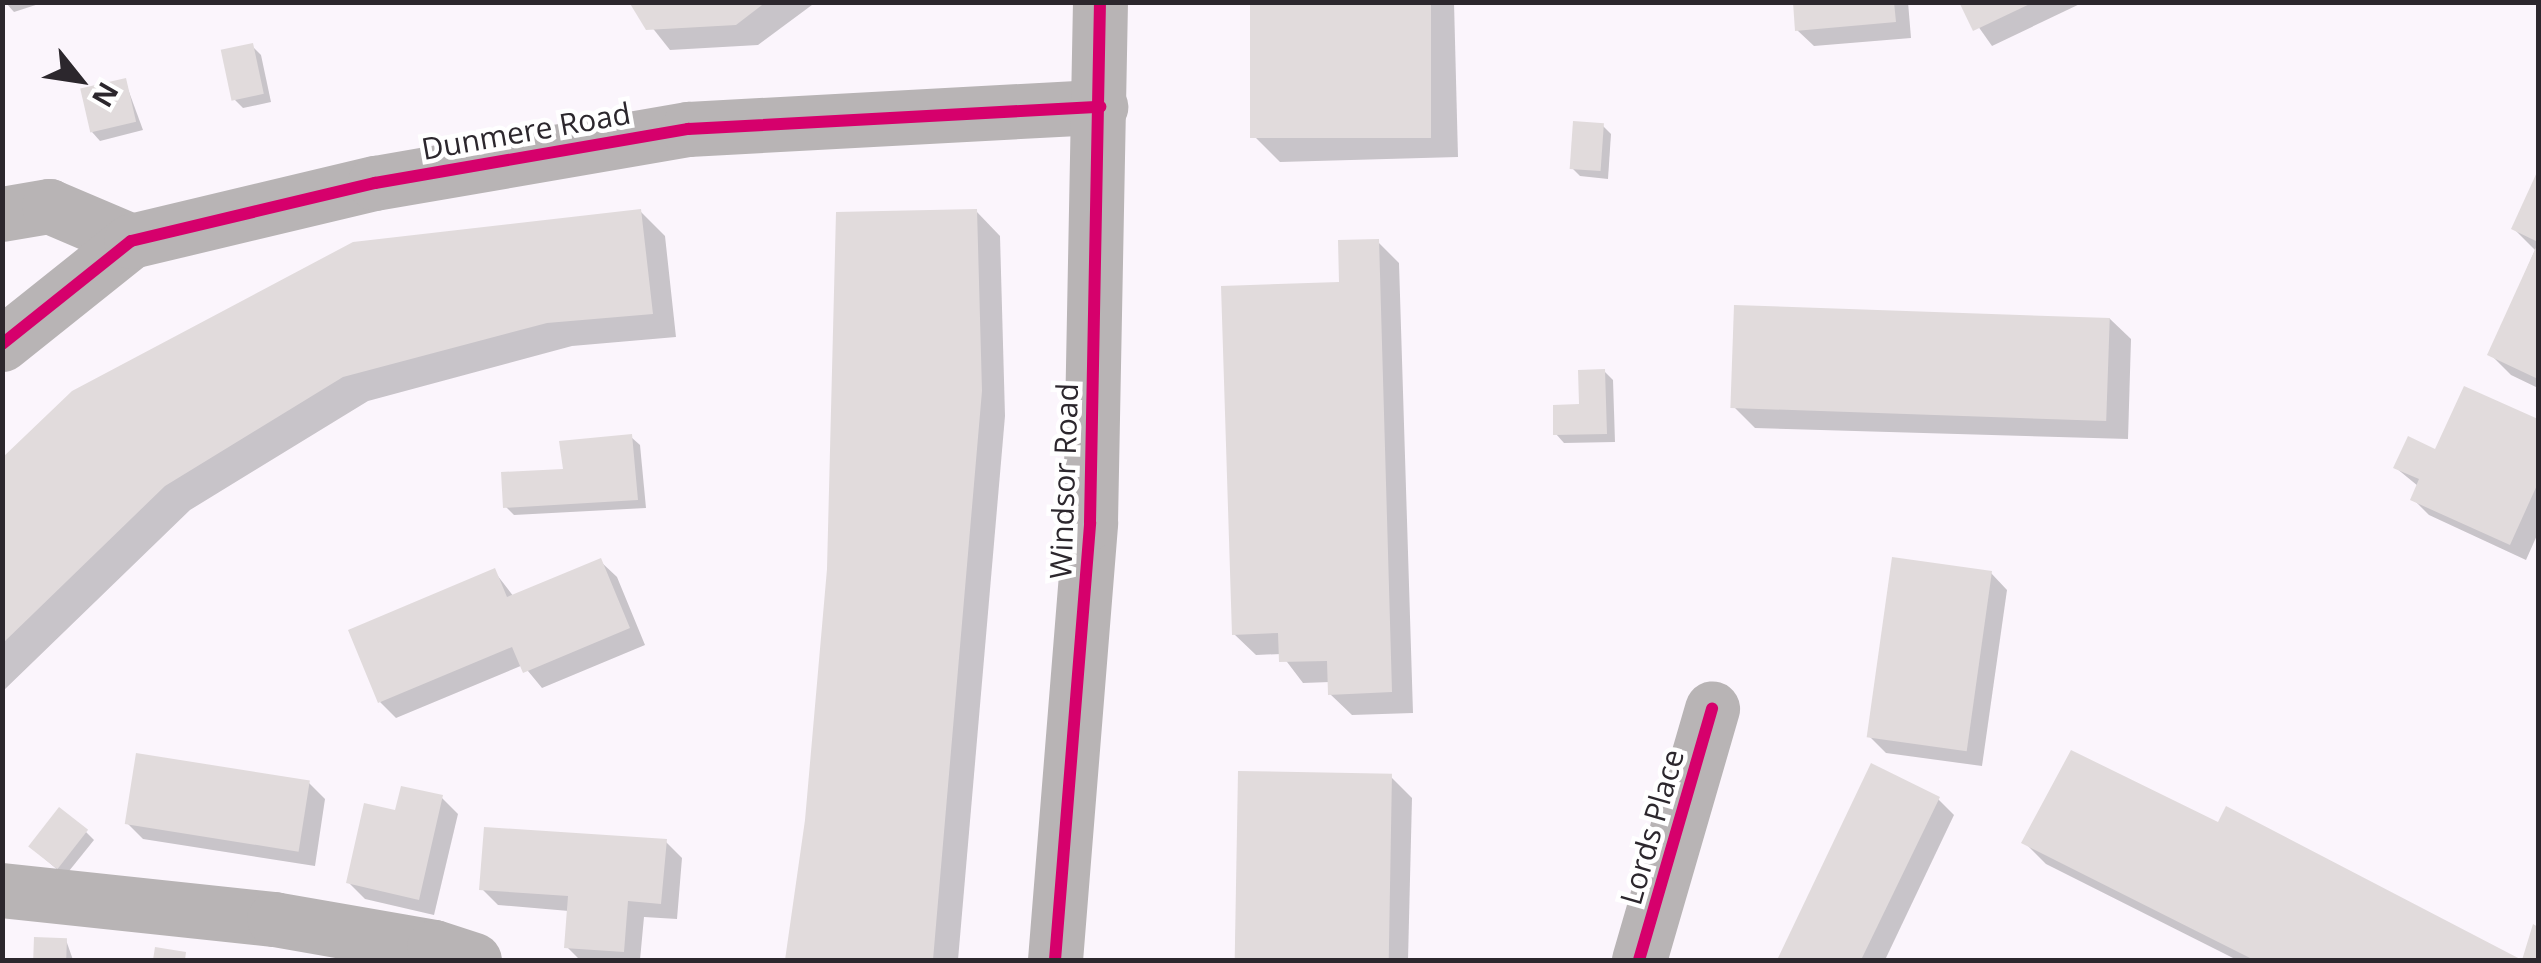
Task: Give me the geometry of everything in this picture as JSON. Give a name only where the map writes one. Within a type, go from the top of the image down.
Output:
[{"type":"street","name":"Windsor Road","points":[[1056,960],[1090,522],[1100,2]]},
{"type":"street","name":"Dunmere Road","points":[[2,344],[131,240],[374,183],[688,128],[1100,107]]},
{"type":"street","points":[[2,214],[49,206],[131,240]]},
{"type":"street","name":"Lords Place","points":[[1639,960],[1712,708]]},
{"type":"street","points":[[2,890],[274,919],[434,946],[474,960]]},
{"type":"building","points":[[629,2],[766,2],[736,25],[646,30]]},
{"type":"building","points":[[1250,2],[1431,2],[1431,138],[1250,138]]},
{"type":"building","points":[[1793,2],[1894,2],[1896,22],[1795,31]]},
{"type":"building","points":[[1959,2],[2034,2],[1973,31]]},
{"type":"building","points":[[253,43],[264,94],[232,101],[221,50]]},
{"type":"building","points":[[126,78],[136,122],[90,132],[80,89]]},
{"type":"building","points":[[1573,121],[1604,123],[1601,171],[1570,169]]},
{"type":"building","points":[[2538,170],[2538,242],[2511,229]]},
{"type":"building","points":[[641,209],[653,314],[547,323],[343,377],[165,486],[2,644],[2,458],[72,391],[353,242]]},
{"type":"building","points":[[977,209],[982,391],[933,960],[785,960],[805,820],[827,569],[836,212]]},
{"type":"building","points":[[1379,239],[1392,692],[1328,695],[1327,661],[1279,662],[1278,633],[1232,635],[1221,286],[1339,282],[1338,240]]},
{"type":"building","points":[[2538,243],[2538,379],[2487,355]]},
{"type":"building","points":[[1734,305],[2110,318],[2106,421],[1730,408]]},
{"type":"building","points":[[1605,369],[1607,434],[1553,435],[1553,405],[1579,404],[1578,370]]},
{"type":"building","points":[[2464,386],[2538,419],[2538,483],[2510,545],[2410,500],[2419,479],[2393,468],[2408,436],[2435,449]]},
{"type":"building","points":[[632,434],[638,500],[503,508],[501,472],[563,469],[559,441]]},
{"type":"building","points":[[1892,557],[1992,571],[1967,751],[1867,737]]},
{"type":"building","points":[[601,558],[630,628],[523,673],[512,647],[378,703],[348,630],[495,568],[507,597]]},
{"type":"building","points":[[2071,750],[2218,822],[2226,806],[2522,960],[2254,960],[2021,843]]},
{"type":"building","points":[[136,753],[310,781],[299,852],[125,824]]},
{"type":"building","points":[[1871,763],[1940,797],[1861,960],[1777,960]]},
{"type":"building","points":[[1238,771],[1392,774],[1389,960],[1235,960]]},
{"type":"building","points":[[401,786],[443,795],[419,900],[346,883],[364,803],[395,810]]},
{"type":"building","points":[[59,807],[88,830],[57,869],[28,846]]},
{"type":"building","points":[[484,827],[667,839],[661,904],[628,901],[624,952],[564,948],[568,896],[479,890]]},
{"type":"building","points":[[2533,924],[2538,927],[2538,960],[2522,960]]},
{"type":"building","points":[[34,937],[67,938],[66,960],[33,960]]},
{"type":"building","points":[[155,947],[186,952],[185,960],[153,960]]},
{"type":"cycle path","points":[[1055,960],[1090,522],[1100,2]]},
{"type":"cycle path","points":[[2,344],[131,241],[375,183],[688,129],[1100,107]]},
{"type":"cycle path","points":[[1639,960],[1712,708]]}]
